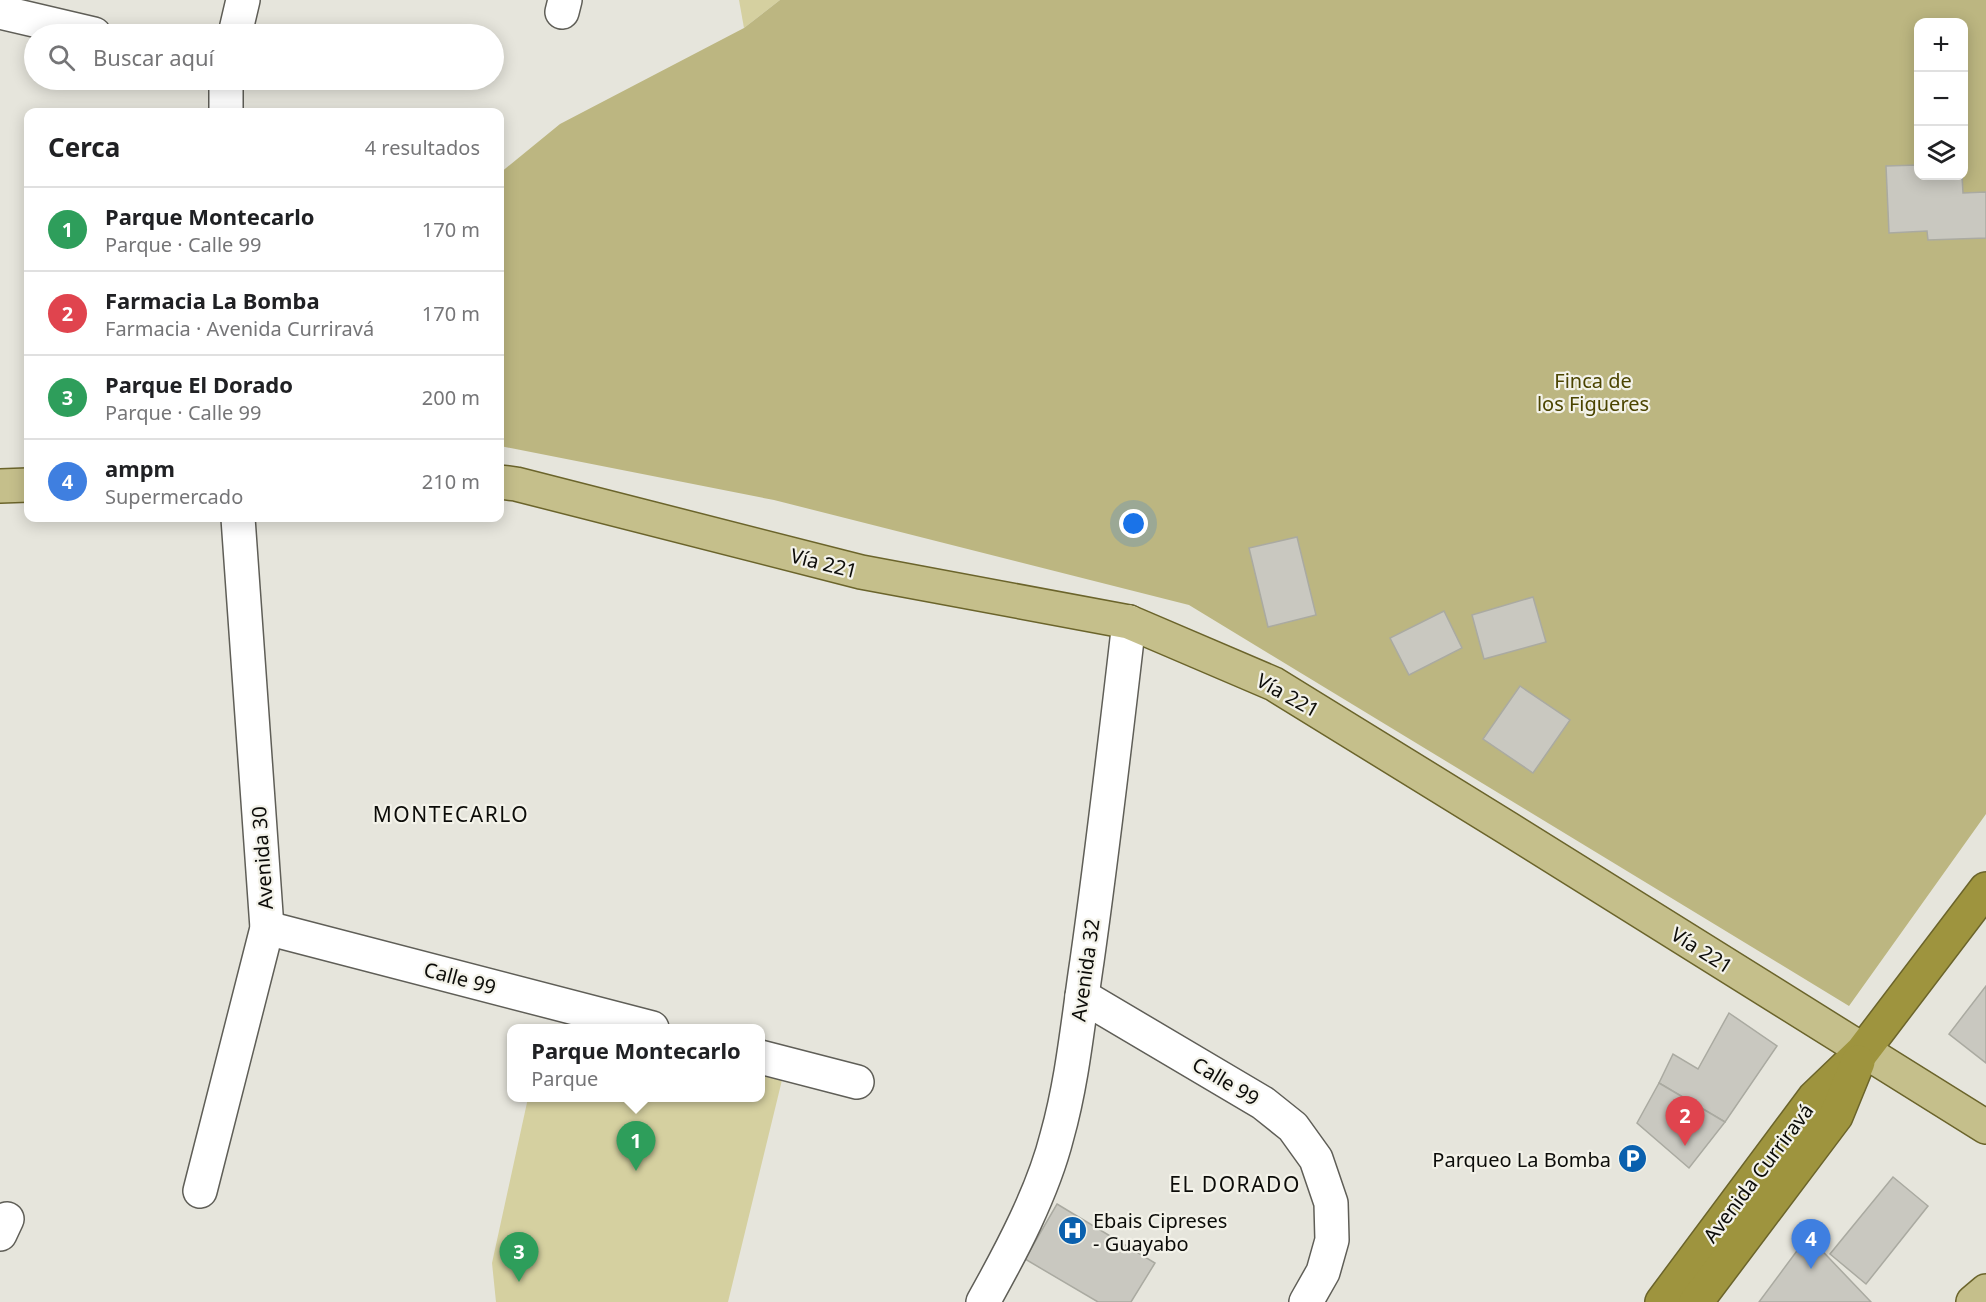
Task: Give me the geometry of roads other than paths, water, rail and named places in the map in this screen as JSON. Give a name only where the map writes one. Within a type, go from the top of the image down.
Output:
[{"type":"highway","name":"Avenida Curriravá","points":[[1662,1302],[1814,1098],[1863,1052],[1986,889]]},
{"type":"highway","name":"Avenida Curriravá","points":[[1696,1302],[1836,1116],[1863,1052]]},
{"type":"main road","name":"Vía 221","points":[[504,482],[861,572],[1129,622],[1274,684],[1986,1127]]},
{"type":"main road","points":[[0,486],[24,485]]},
{"type":"main road","points":[[1973,1302],[1986,1291]]},
{"type":"street","points":[[237,24],[243,0]]},
{"type":"street","points":[[0,12],[51,24]]},
{"type":"street","points":[[226,90],[226,108]]},
{"type":"street","name":"Avenida 30","points":[[200,1191],[267,928],[238,522]]},
{"type":"street","name":"Avenida 32","points":[[983,1302],[1040,1188],[1057,1138],[1069,1087],[1101,858],[1129,622]]},
{"type":"street","name":"Calle 99","points":[[267,928],[633,1024]]},
{"type":"street","name":"Calle 99","points":[[1082,996],[1263,1103],[1293,1127],[1316,1159],[1331,1203],[1332,1240],[1323,1272],[1306,1302]]},
{"type":"street","points":[[765,1058],[857,1082]]},
{"type":"place","name":"Farmacia La Bomba","points":[[1685,1146]]},
{"type":"place","name":"Parqueo La Bomba","points":[[1632,1159]]},
{"type":"place","name":"Parque Montecarlo","points":[[636,1171]]},
{"type":"place","name":"Ebais Cipreses - Guayabo","points":[[1072,1231]]},
{"type":"place","name":"ampm","points":[[1811,1269]]},
{"type":"place","name":"Parque El Dorado","points":[[519,1282]]},
{"type":"district","name":"MONTECARLO","points":[[451,814]]},
{"type":"district","name":"EL DORADO","points":[[1235,1184]]},
{"type":"park label","name":"Finca de los Figueres","points":[[1593,392]]}]
